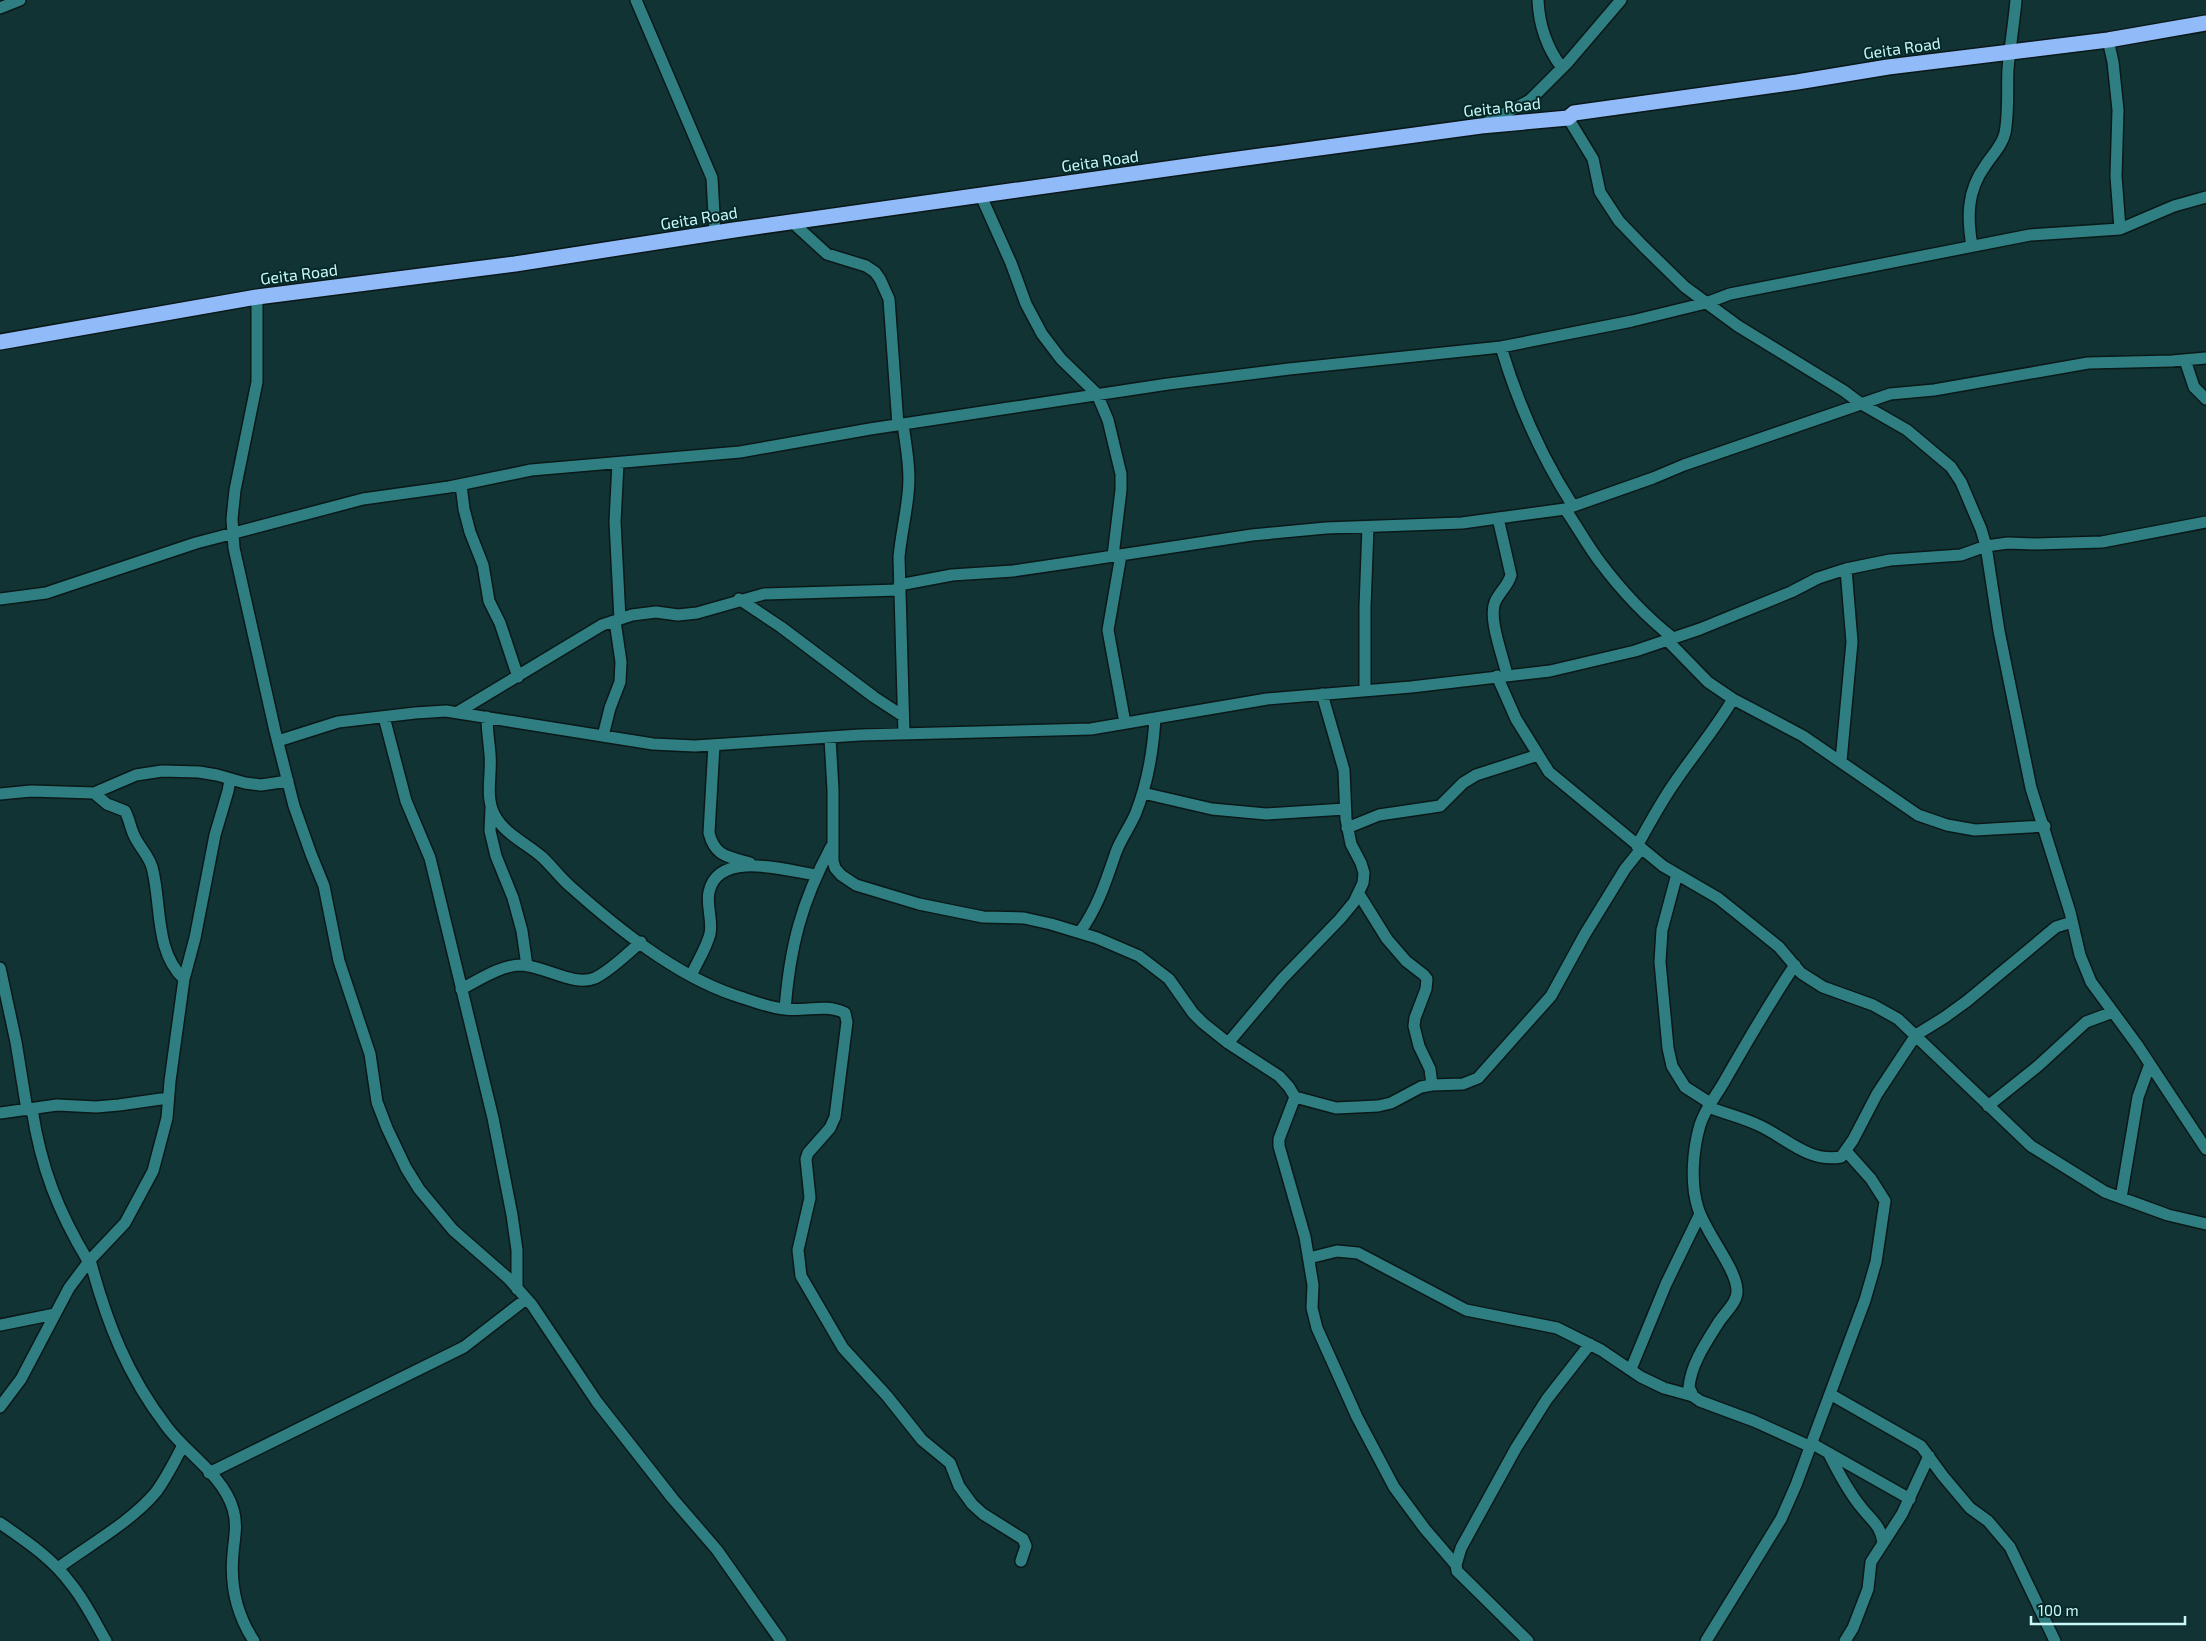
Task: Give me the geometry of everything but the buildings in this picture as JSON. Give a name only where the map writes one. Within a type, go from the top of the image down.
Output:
[{"type":"highway","name":"Geita Road","points":[[0,342],[257,298],[515,264],[715,233],[1480,126],[1568,118],[1574,113],[1797,82],[1888,67],[2108,40],[2206,23]]},
{"type":"street","points":[[0,8],[20,0]]},
{"type":"street","points":[[636,0],[712,178],[715,233]]},
{"type":"street","points":[[1538,0],[1544,36],[1551,53],[1562,68]]},
{"type":"street","points":[[1480,126],[1530,100],[1562,68],[1621,0]]},
{"type":"street","points":[[1972,246],[1968,224],[1968,209],[1978,175],[2002,143],[2005,133],[2008,115],[2009,51],[2016,0]]},
{"type":"street","points":[[2108,40],[2113,62],[2118,110],[2116,176],[2120,229]]},
{"type":"street","points":[[1568,118],[1593,159],[1600,192],[1618,221],[1685,286],[1738,326],[1844,391],[1860,403],[1908,430],[1951,467],[1961,482],[1981,529],[1986,546],[1999,631],[2031,788],[2045,826],[2080,955],[2091,982],[2150,1064],[2206,1149]]},
{"type":"street","points":[[981,196],[1012,263],[1026,304],[1042,334],[1061,359],[1097,394],[1108,420],[1121,474],[1117,556],[1108,630],[1126,723]]},
{"type":"street","points":[[0,599],[46,593],[160,554],[233,532],[363,498],[461,485],[531,470],[740,452],[900,424],[1097,394],[1289,368],[1501,347],[1632,321],[1737,293],[1972,246],[2030,235],[2120,229],[2174,206],[2206,196]]},
{"type":"street","points":[[792,222],[827,254],[866,266],[875,272],[889,299],[900,424],[909,469],[908,494],[901,540],[899,587],[904,734]]},
{"type":"street","points":[[257,298],[256,382],[235,490],[234,548],[288,781],[308,846],[324,886],[339,961],[370,1054],[377,1102],[387,1128],[406,1168],[431,1203],[453,1230],[526,1299],[597,1402],[673,1499],[717,1550],[781,1641]]},
{"type":"street","points":[[1501,347],[1512,384],[1541,452],[1569,508],[1599,561],[1622,590],[1670,639],[1708,682],[1733,699],[1803,736],[1918,815],[1947,825],[1975,830],[2045,826]]},
{"type":"street","points":[[458,712],[518,677],[574,640],[602,625],[632,615],[656,612],[678,615],[696,613],[740,599],[764,594],[899,587],[952,575],[1013,571],[1252,535],[1326,528],[1462,523],[1569,508],[1653,478],[1684,464],[1890,394],[1934,390],[2088,363],[2206,358]]},
{"type":"street","points":[[2185,360],[2194,388],[2206,399]]},
{"type":"street","points":[[603,736],[610,708],[620,682],[621,662],[615,522],[618,463]]},
{"type":"street","points":[[461,485],[464,509],[470,532],[483,565],[489,601],[500,623],[518,677]]},
{"type":"street","points":[[1498,518],[1511,575],[1509,583],[1496,600],[1493,617],[1502,676],[1516,719],[1549,772],[1601,813],[1639,847],[1677,874],[1718,898],[1779,947],[1802,972],[1823,986],[1873,1005],[1898,1019],[2031,1146],[2104,1192],[2168,1215],[2206,1224]]},
{"type":"street","points":[[278,742],[338,722],[415,713],[458,712],[653,744],[696,746],[904,734],[1091,729],[1267,699],[1476,680],[1550,671],[1636,651],[1700,629],[1791,592],[1818,578],[1846,569],[1890,560],[1961,555],[1986,546],[2008,543],[2102,542],[2206,522]]},
{"type":"street","points":[[1365,690],[1368,527]]},
{"type":"street","points":[[1841,761],[1852,642],[1846,569]]},
{"type":"street","points":[[740,599],[903,716]]},
{"type":"street","points":[[1228,1043],[1282,979],[1340,919],[1359,894],[1364,873],[1351,844],[1345,809],[1344,770],[1322,694]]},
{"type":"street","points":[[830,738],[834,844],[832,861],[841,875],[856,885],[919,904],[983,917],[1024,918],[1080,932],[1118,946],[1153,965],[1169,979],[1192,1013],[1228,1043],[1279,1076],[1295,1097],[1336,1108],[1378,1106],[1391,1103],[1421,1087],[1432,1084],[1463,1084],[1478,1078],[1537,1013],[1563,976],[1585,934],[1639,847],[1656,811],[1675,781],[1717,725],[1733,699]]},
{"type":"street","points":[[384,717],[406,801],[430,858],[505,1176],[517,1250],[517,1289]]},
{"type":"street","points":[[487,717],[490,754],[489,793],[494,813],[501,824],[542,857],[570,886],[668,963],[691,976],[734,995],[785,1010],[818,1007],[831,1008],[845,1013],[847,1022],[835,1117],[830,1128],[808,1153],[806,1159],[810,1198],[798,1250],[801,1276],[843,1348],[887,1396],[922,1440],[950,1463],[959,1486],[972,1504],[983,1514],[1024,1539],[1026,1546],[1021,1561]]},
{"type":"street","points":[[1080,932],[1089,920],[1102,894],[1116,852],[1143,793],[1150,771],[1155,718]]},
{"type":"street","points":[[714,745],[709,833],[712,844],[718,852],[727,857],[754,864],[816,876]]},
{"type":"street","points":[[1348,828],[1379,815],[1440,806],[1463,783],[1476,776],[1538,755]]},
{"type":"street","points":[[0,794],[31,791],[94,793],[147,772],[199,772],[261,785],[288,781]]},
{"type":"street","points":[[0,1407],[21,1379],[69,1288],[89,1260],[125,1223],[142,1193],[158,1156],[167,1118],[184,979],[195,938],[215,835],[230,780]]},
{"type":"street","points":[[94,793],[107,804],[125,812],[133,834],[148,856],[154,876],[165,949],[170,964],[184,979]]},
{"type":"street","points":[[1143,793],[1212,809],[1266,814],[1345,809]]},
{"type":"street","points":[[491,802],[490,831],[496,856],[515,906],[522,931],[527,966]]},
{"type":"street","points":[[785,1010],[792,947],[802,908],[816,876],[834,844]]},
{"type":"street","points":[[691,976],[710,933],[712,922],[709,892],[713,882],[722,873],[732,868],[754,864]]},
{"type":"street","points":[[1677,874],[1662,930],[1660,962],[1668,1048],[1674,1071],[1685,1087],[1709,1105],[1770,1130],[1807,1154],[1831,1158],[1841,1157],[1846,1152],[1877,1094],[1916,1035],[1945,1018],[2056,927],[2072,922]]},
{"type":"street","points":[[1359,894],[1387,939],[1406,961],[1427,979],[1426,989],[1415,1018],[1414,1026],[1419,1046],[1430,1069],[1432,1084]]},
{"type":"street","points":[[461,989],[496,971],[520,965],[577,981],[595,978],[641,942]]},
{"type":"street","points":[[1693,1396],[1689,1387],[1694,1366],[1717,1324],[1734,1301],[1737,1291],[1735,1280],[1704,1226],[1700,1214],[1694,1186],[1700,1124],[1709,1105],[1767,1007],[1795,965]]},
{"type":"street","points":[[0,968],[38,1148],[60,1212],[89,1260],[100,1300],[115,1340],[140,1389],[168,1429],[222,1488],[233,1508],[236,1529],[232,1578],[234,1594],[247,1631],[254,1641]]},
{"type":"street","points":[[1988,1106],[2038,1066],[2086,1022],[2112,1012]]},
{"type":"street","points":[[2121,1198],[2138,1097],[2150,1064]]},
{"type":"street","points":[[1295,1097],[1279,1139],[1279,1146],[1305,1237],[1312,1284],[1312,1308],[1317,1328],[1357,1418],[1394,1487],[1425,1529],[1456,1565]]},
{"type":"street","points":[[0,1112],[30,1110],[57,1105],[96,1107],[126,1105],[168,1098]]},
{"type":"street","points":[[1706,1641],[1781,1518],[1796,1485],[1849,1337],[1865,1300],[1876,1262],[1885,1208],[1882,1194],[1846,1152]]},
{"type":"street","points":[[1630,1369],[1666,1284],[1700,1214]]},
{"type":"street","points":[[1309,1258],[1338,1251],[1358,1253],[1466,1310],[1557,1328],[1590,1344],[1641,1377],[1664,1388],[1693,1396],[1810,1445],[1910,1499]]},
{"type":"street","points":[[209,1473],[464,1347],[526,1299]]},
{"type":"street","points":[[0,1325],[55,1314]]},
{"type":"street","points":[[1528,1641],[1480,1592],[1464,1579],[1457,1571],[1456,1565],[1462,1548],[1516,1448],[1547,1399],[1590,1344]]},
{"type":"street","points":[[1830,1394],[1921,1446],[1970,1508],[1988,1522],[2010,1547],[2055,1641]]},
{"type":"street","points":[[58,1568],[135,1512],[160,1485],[183,1445]]},
{"type":"street","points":[[1829,1454],[1838,1473],[1856,1500],[1880,1529],[1883,1543]]},
{"type":"street","points":[[1845,1641],[1860,1612],[1868,1589],[1871,1562],[1910,1499],[1929,1456]]},
{"type":"street","points":[[0,1523],[32,1545],[58,1568],[72,1584],[106,1641]]}]
